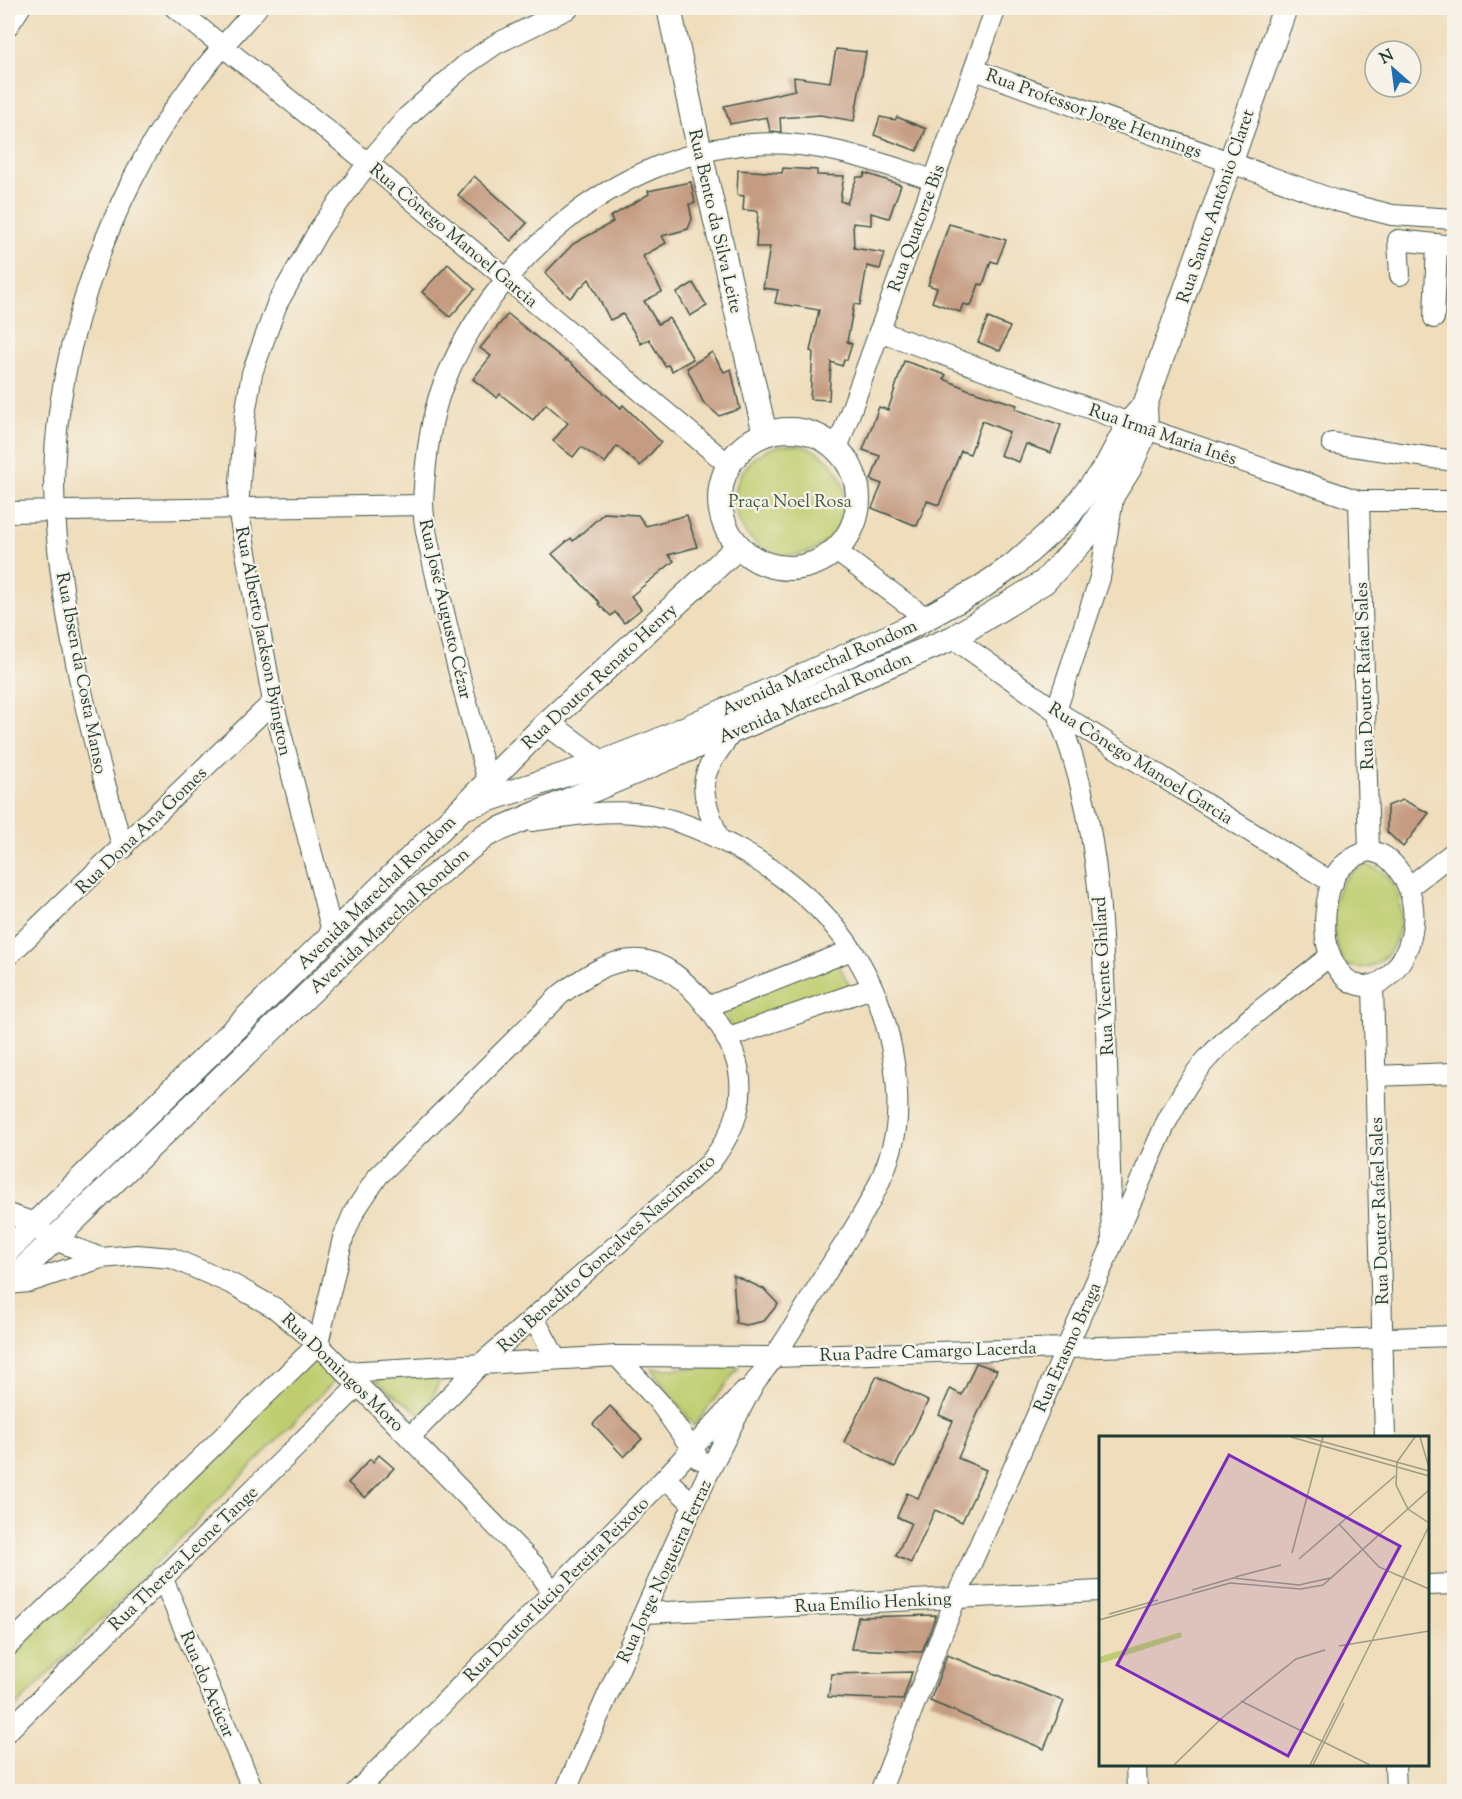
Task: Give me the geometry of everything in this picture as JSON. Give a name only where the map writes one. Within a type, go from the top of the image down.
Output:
[{"type":"main road","name":"Rua Bento da Silva Leite","points":[[669,8],[765,434]]},
{"type":"main road","name":"Rua Santo Antônio Claret","points":[[953,638],[1044,582],[1085,537],[1134,459],[1138,426],[1145,405],[1285,8]]},
{"type":"main road","points":[[926,618],[979,589],[1015,564],[1048,536],[1089,492],[1138,426]]},
{"type":"main road","points":[[790,430],[816,435],[837,449],[849,464],[856,481],[859,500],[856,519],[848,536],[836,550],[818,562],[797,568],[775,567],[755,560],[738,547],[726,528],[720,507],[721,486],[729,465],[744,447],[765,434],[790,430]]},
{"type":"main road","name":"Rua Doutor Renato Henry","points":[[462,808],[547,723],[738,547]]},
{"type":"main road","name":"Avenida Marechal Rondom","points":[[8,1250],[22,1221],[333,935],[462,808],[602,763],[655,742],[926,618]]},
{"type":"main road","name":"Avenida Marechal Rondon","points":[[8,1284],[22,1221],[460,853],[486,835],[509,824],[580,798],[953,638]]},
{"type":"main road","points":[[547,723],[602,763]]},
{"type":"street","points":[[8,26],[20,8]]},
{"type":"street","name":"Rua Cônego Manoel Garcia","points":[[175,8],[224,45],[368,163],[729,465]]},
{"type":"street","name":"Rua Ibsen da Costa Manso","points":[[123,849],[79,674],[65,598],[55,510],[55,448],[66,370],[87,291],[102,250],[153,145],[186,92],[257,8]]},
{"type":"street","name":"Rua Alberto Jackson Byington","points":[[333,935],[273,702],[238,509],[245,415],[252,373],[277,304],[309,247],[368,163],[407,117],[464,66],[522,29],[569,8]]},
{"type":"street","name":"Rua Quatorze Bis","points":[[837,449],[995,8]]},
{"type":"street","name":"Rua Professor Jorge Hennings","points":[[975,69],[1359,206],[1392,215],[1455,219]]},
{"type":"street","name":"Rua José Augusto Cézar","points":[[488,782],[444,612],[423,505],[426,464],[441,390],[471,329],[507,280],[554,229],[582,207],[646,173],[700,152],[752,144],[821,148],[873,160],[933,180]]},
{"type":"street","points":[[1400,275],[1398,240],[1446,245],[1434,318]]},
{"type":"street","name":"Rua Irmã Maria Inês","points":[[879,331],[1138,426],[1359,501],[1455,501]]},
{"type":"street","points":[[1332,443],[1455,461]]},
{"type":"street","points":[[1056,711],[1100,578],[1113,495]]},
{"type":"street","name":"Rua Doutor Rafael Sales","points":[[1359,501],[1369,851]]},
{"type":"street","points":[[8,512],[423,505]]},
{"type":"street","points":[[836,550],[926,618]]},
{"type":"street","name":"Rua Cônego Manoel Garcia","points":[[953,638],[1056,711],[1333,883]]},
{"type":"street","name":"Rua Dona Ana Gomes","points":[[8,956],[123,849],[273,702]]},
{"type":"street","name":"Rua Vicente Ghilard","points":[[1056,711],[1071,745],[1083,787],[1097,862],[1105,996],[1112,1247]]},
{"type":"street","points":[[718,837],[702,786],[712,759],[731,734]]},
{"type":"street","points":[[509,824],[590,813],[627,812],[655,816],[718,837],[787,879],[814,902],[839,929],[872,988],[890,1036],[894,1063],[897,1105],[894,1143],[886,1168],[873,1194],[774,1357]]},
{"type":"street","points":[[1369,851],[1379,852],[1387,857],[1409,887],[1414,921],[1408,948],[1392,973],[1373,985],[1356,985],[1343,977],[1330,956],[1326,926],[1333,883],[1347,861],[1369,851]]},
{"type":"street","points":[[1409,887],[1455,852]]},
{"type":"street","points":[[707,1007],[852,950]]},
{"type":"street","name":"Rua Erasmo Braga","points":[[880,1791],[956,1598],[1166,1123],[1184,1090],[1205,1062],[1248,1019],[1330,956]]},
{"type":"street","name":"Rua Benedito Gonçalves Nascimento","points":[[318,1344],[343,1238],[354,1212],[378,1176],[561,994],[600,969],[619,961],[638,959],[655,962],[673,972],[707,1007],[726,1038],[740,1078],[739,1103],[734,1124],[724,1145],[710,1163],[483,1362],[411,1437]]},
{"type":"street","name":"Rua Doutor Rafael Sales","points":[[1373,985],[1385,1436]]},
{"type":"street","points":[[726,1038],[872,988]]},
{"type":"street","points":[[1375,1076],[1455,1073]]},
{"type":"street","points":[[22,1221],[102,1258]]},
{"type":"street","name":"Rua Domingos Moro","points":[[8,1284],[29,1282],[102,1258],[155,1256],[191,1264],[275,1308],[318,1344],[411,1437],[534,1564],[553,1593]]},
{"type":"street","points":[[534,1318],[556,1359]]},
{"type":"street","name":"Rua Padre Camargo Lacerda","points":[[352,1379],[483,1362],[617,1356],[774,1357],[1455,1335]]},
{"type":"street","points":[[8,1646],[318,1344]]},
{"type":"street","points":[[617,1356],[659,1401],[709,1473]]},
{"type":"street","name":"Rua Jorge Nogueira Ferraz","points":[[565,1791],[709,1473],[753,1384],[774,1357]]},
{"type":"street","name":"Rua Thereza Leone Tange","points":[[8,1731],[162,1577],[352,1379]]},
{"type":"street","name":"Rua Doutor lúcio Pereira Peixoto","points":[[356,1791],[553,1593],[692,1450],[729,1406],[753,1384]]},
{"type":"street","points":[[665,1478],[694,1505]]},
{"type":"street","name":"Rua do Açúcar","points":[[162,1577],[254,1791]]},
{"type":"street","points":[[1429,1585],[1455,1584]]},
{"type":"street","name":"Rua Emílio Henking","points":[[645,1613],[1099,1591]]},
{"type":"street","points":[[1136,1766],[1137,1791]]},
{"type":"street","points":[[1395,1766],[1396,1791]]},
{"type":"green space","name":"Praça Noel Rosa","points":[[790,445],[811,449],[829,461],[841,479],[845,500],[841,521],[829,539],[811,551],[790,555],[769,551],[751,539],[739,521],[735,500],[739,479],[751,461],[769,449]]},
{"type":"green space","points":[[1364,865],[1383,873],[1395,888],[1400,907],[1399,927],[1393,946],[1381,960],[1365,967],[1344,964],[1335,937],[1333,922],[1337,895],[1342,883],[1351,873]]},
{"type":"green space","points":[[836,959],[851,989],[732,1030],[719,1003]]},
{"type":"green space","points":[[310,1353],[335,1380],[8,1715],[8,1655]]},
{"type":"green space","points":[[739,1367],[694,1426],[651,1369]]},
{"type":"green space","points":[[442,1375],[424,1417],[374,1379]]},
{"type":"building","points":[[836,49],[866,52],[854,121],[820,115],[780,118],[781,132],[770,131],[767,117],[730,124],[724,106],[795,90],[794,77],[830,82]]},
{"type":"building","points":[[880,117],[895,120],[897,117],[926,129],[917,151],[874,135]]},
{"type":"building","points":[[783,168],[817,170],[817,175],[844,176],[840,201],[847,203],[857,177],[864,177],[865,173],[901,185],[889,218],[871,213],[871,225],[853,223],[854,248],[885,253],[880,269],[867,266],[860,305],[854,304],[847,342],[852,344],[847,360],[844,360],[842,366],[831,362],[829,400],[810,399],[813,352],[810,351],[819,310],[775,303],[778,290],[763,288],[770,247],[756,247],[758,211],[743,210],[744,196],[737,195],[738,170],[782,173]]},
{"type":"building","points":[[474,176],[527,223],[511,241],[458,195]]},
{"type":"building","points":[[691,182],[695,203],[689,204],[692,219],[688,229],[662,236],[666,243],[643,256],[662,292],[644,301],[658,324],[669,318],[693,359],[672,371],[668,365],[665,366],[649,339],[641,344],[623,314],[610,320],[589,279],[570,298],[545,273],[573,244],[613,222],[610,217],[649,194],[648,191]]},
{"type":"building","points":[[949,224],[1006,240],[997,263],[991,261],[983,285],[979,284],[971,306],[963,304],[960,312],[932,302],[937,288],[928,285]]},
{"type":"building","points":[[448,264],[475,289],[450,317],[422,292]]},
{"type":"building","points":[[693,283],[707,306],[690,316],[677,293]]},
{"type":"building","points":[[508,314],[567,360],[621,408],[623,405],[661,442],[640,466],[617,446],[605,463],[581,447],[573,457],[553,441],[568,423],[546,404],[533,420],[500,394],[497,398],[473,379],[491,356],[480,348]]},
{"type":"building","points":[[988,318],[1010,327],[1000,351],[978,342]]},
{"type":"building","points":[[712,352],[724,372],[731,369],[740,409],[719,416],[703,402],[687,368]]},
{"type":"building","points":[[904,361],[946,375],[944,379],[1017,405],[1015,409],[1061,425],[1051,453],[1026,444],[1019,462],[1000,455],[1009,432],[982,421],[970,454],[961,451],[939,505],[927,501],[917,526],[872,508],[882,484],[871,480],[880,456],[863,450],[879,407],[888,410]]},
{"type":"building","points":[[604,513],[638,515],[646,526],[687,515],[697,547],[668,555],[674,561],[631,596],[641,609],[624,623],[615,612],[611,616],[598,604],[600,603],[552,554],[571,538],[573,541]]},
{"type":"building","points":[[1403,800],[1429,813],[1403,847],[1387,832],[1387,806]]},
{"type":"building","points":[[733,1275],[764,1289],[778,1304],[764,1321],[746,1325],[736,1323]]},
{"type":"building","points":[[976,1363],[997,1370],[958,1458],[986,1470],[962,1522],[935,1510],[911,1563],[896,1556],[911,1523],[897,1517],[907,1493],[918,1498],[953,1421],[939,1415],[950,1389],[962,1395]]},
{"type":"building","points":[[877,1376],[928,1401],[895,1467],[844,1442]]},
{"type":"building","points":[[610,1406],[642,1439],[624,1457],[593,1424]]},
{"type":"building","points":[[379,1455],[394,1468],[365,1498],[348,1483],[370,1459],[373,1462]]},
{"type":"building","points":[[936,1615],[922,1652],[851,1649],[858,1617]]},
{"type":"building","points":[[947,1655],[1064,1701],[1044,1749],[930,1701]]},
{"type":"building","points":[[912,1672],[903,1700],[828,1697],[832,1674]]}]
